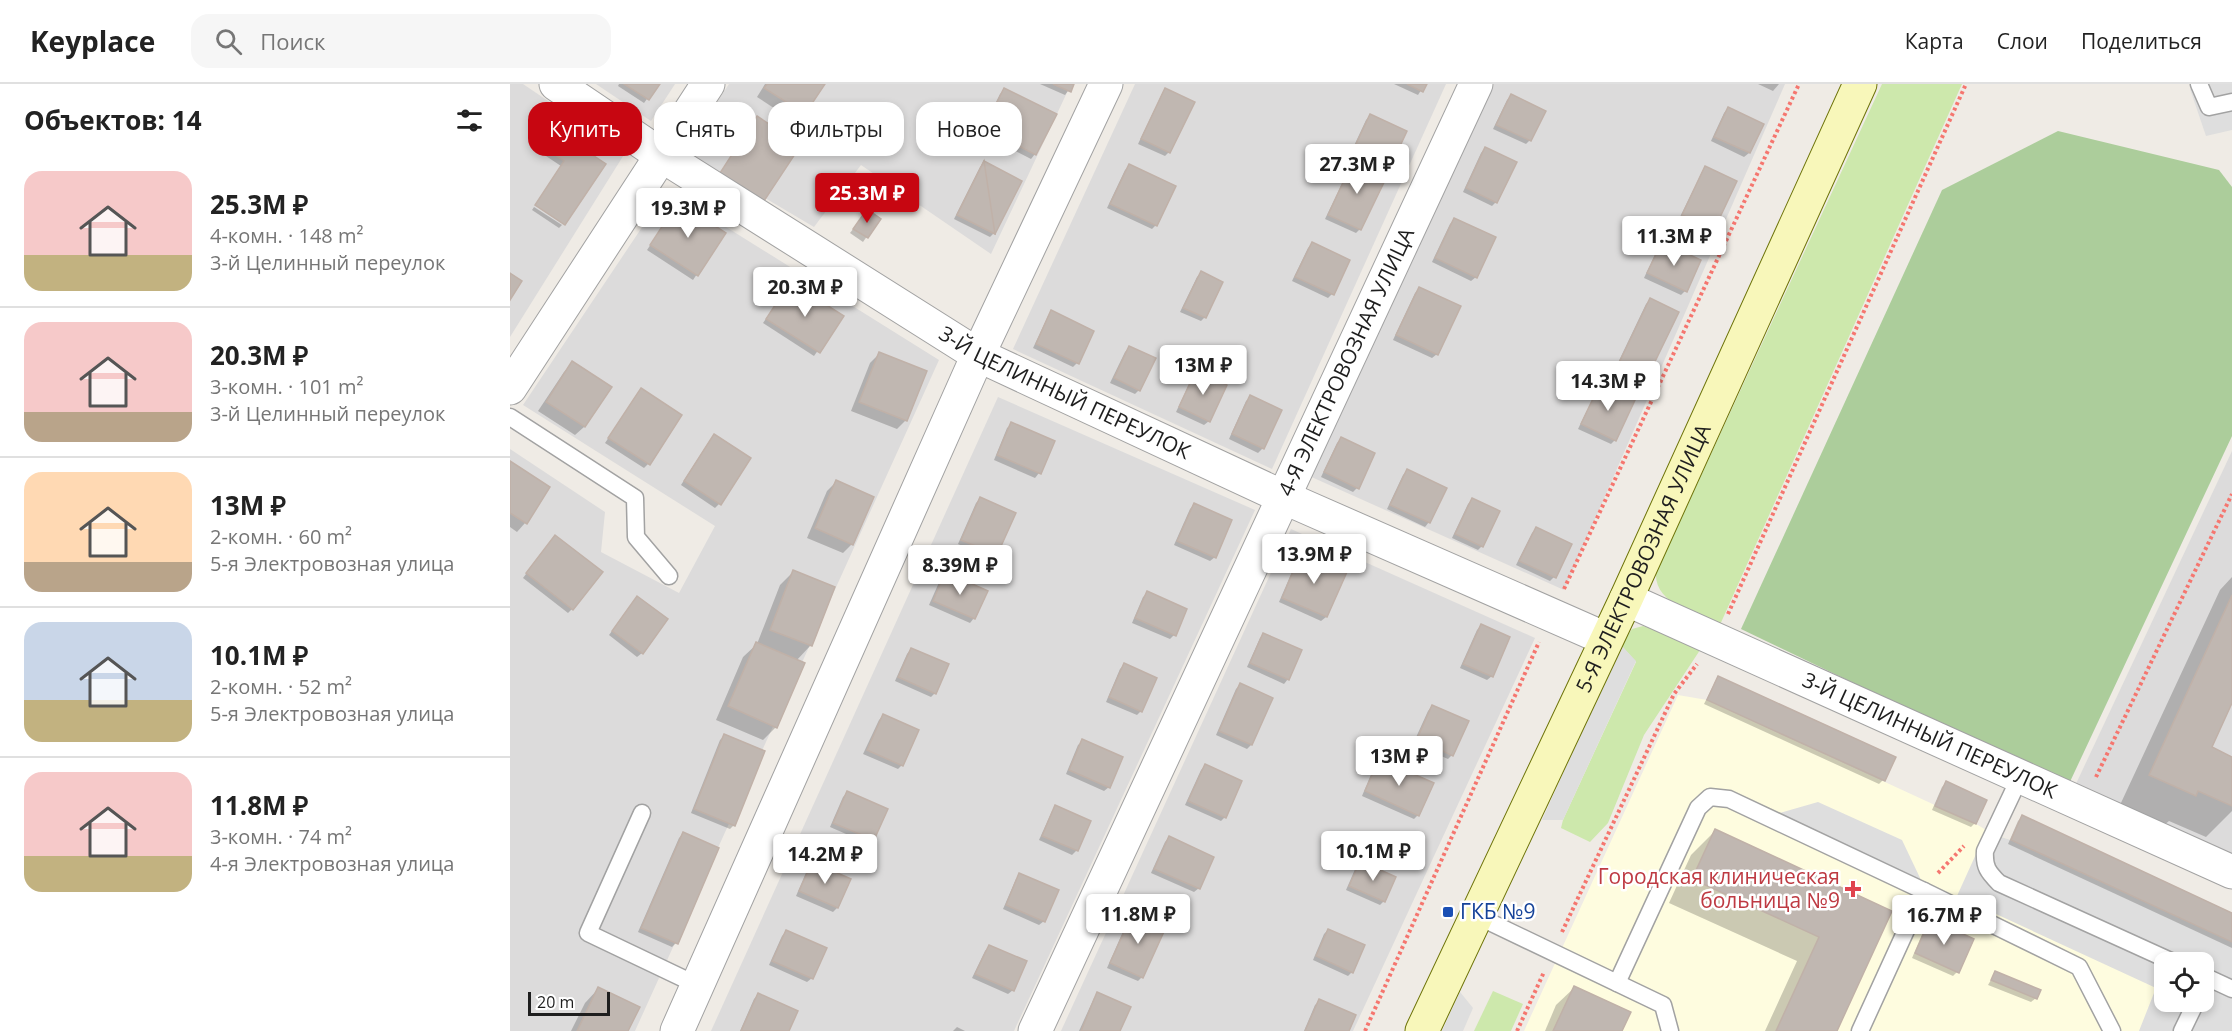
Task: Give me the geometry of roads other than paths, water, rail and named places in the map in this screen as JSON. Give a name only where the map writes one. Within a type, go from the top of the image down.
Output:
[{"type":"street","name":"3-Й ЦЕЛИННЫЙ ПЕРЕУЛОК","points":[[556,84],[654,150]]},
{"type":"street","points":[[696,102],[708,84]]},
{"type":"street","points":[[677,1031],[978,355],[1106,84]]},
{"type":"street","name":"4-Я ЭЛЕКТРОВОЗНАЯ УЛИЦА","points":[[1035,1031],[1476,84]]},
{"type":"street","name":"5-Я ЭЛЕКТРОВОЗНАЯ УЛИЦА","points":[[1422,1031],[1626,599],[1860,84]]},
{"type":"street","points":[[510,388],[660,156]]},
{"type":"street","name":"3-Й ЦЕЛИННЫЙ ПЕРЕУЛОК","points":[[663,156],[978,355],[1283,497],[1606,639]]},
{"type":"street","name":"3-Й ЦЕЛИННЫЙ ПЕРЕУЛОК","points":[[1626,599],[2082,805],[2228,864]]},
{"type":"lane","points":[[2199,84],[2209,107],[2232,102]]},
{"type":"lane","points":[[510,417],[634,498],[636,537],[669,576]]},
{"type":"lane","points":[[2020,777],[1985,851],[1984,863],[1988,872],[1999,883],[2154,953]]},
{"type":"lane","points":[[1617,983],[1698,808],[1710,797],[1729,799],[2079,967],[2112,1031]]},
{"type":"lane","points":[[642,813],[588,933],[697,985]]},
{"type":"lane","points":[[1860,1031],[1924,891]]},
{"type":"lane","points":[[1475,915],[1663,1005],[1670,1031]]},
{"type":"lane","points":[[2214,983],[2232,989]]},
{"type":"lane","points":[[2182,1031],[2191,1012]]},
{"type":"place","name":"Городская клиническая больница №9","points":[[1853,889]]},
{"type":"place","name":"ГКБ №9","points":[[1448,912]]}]
